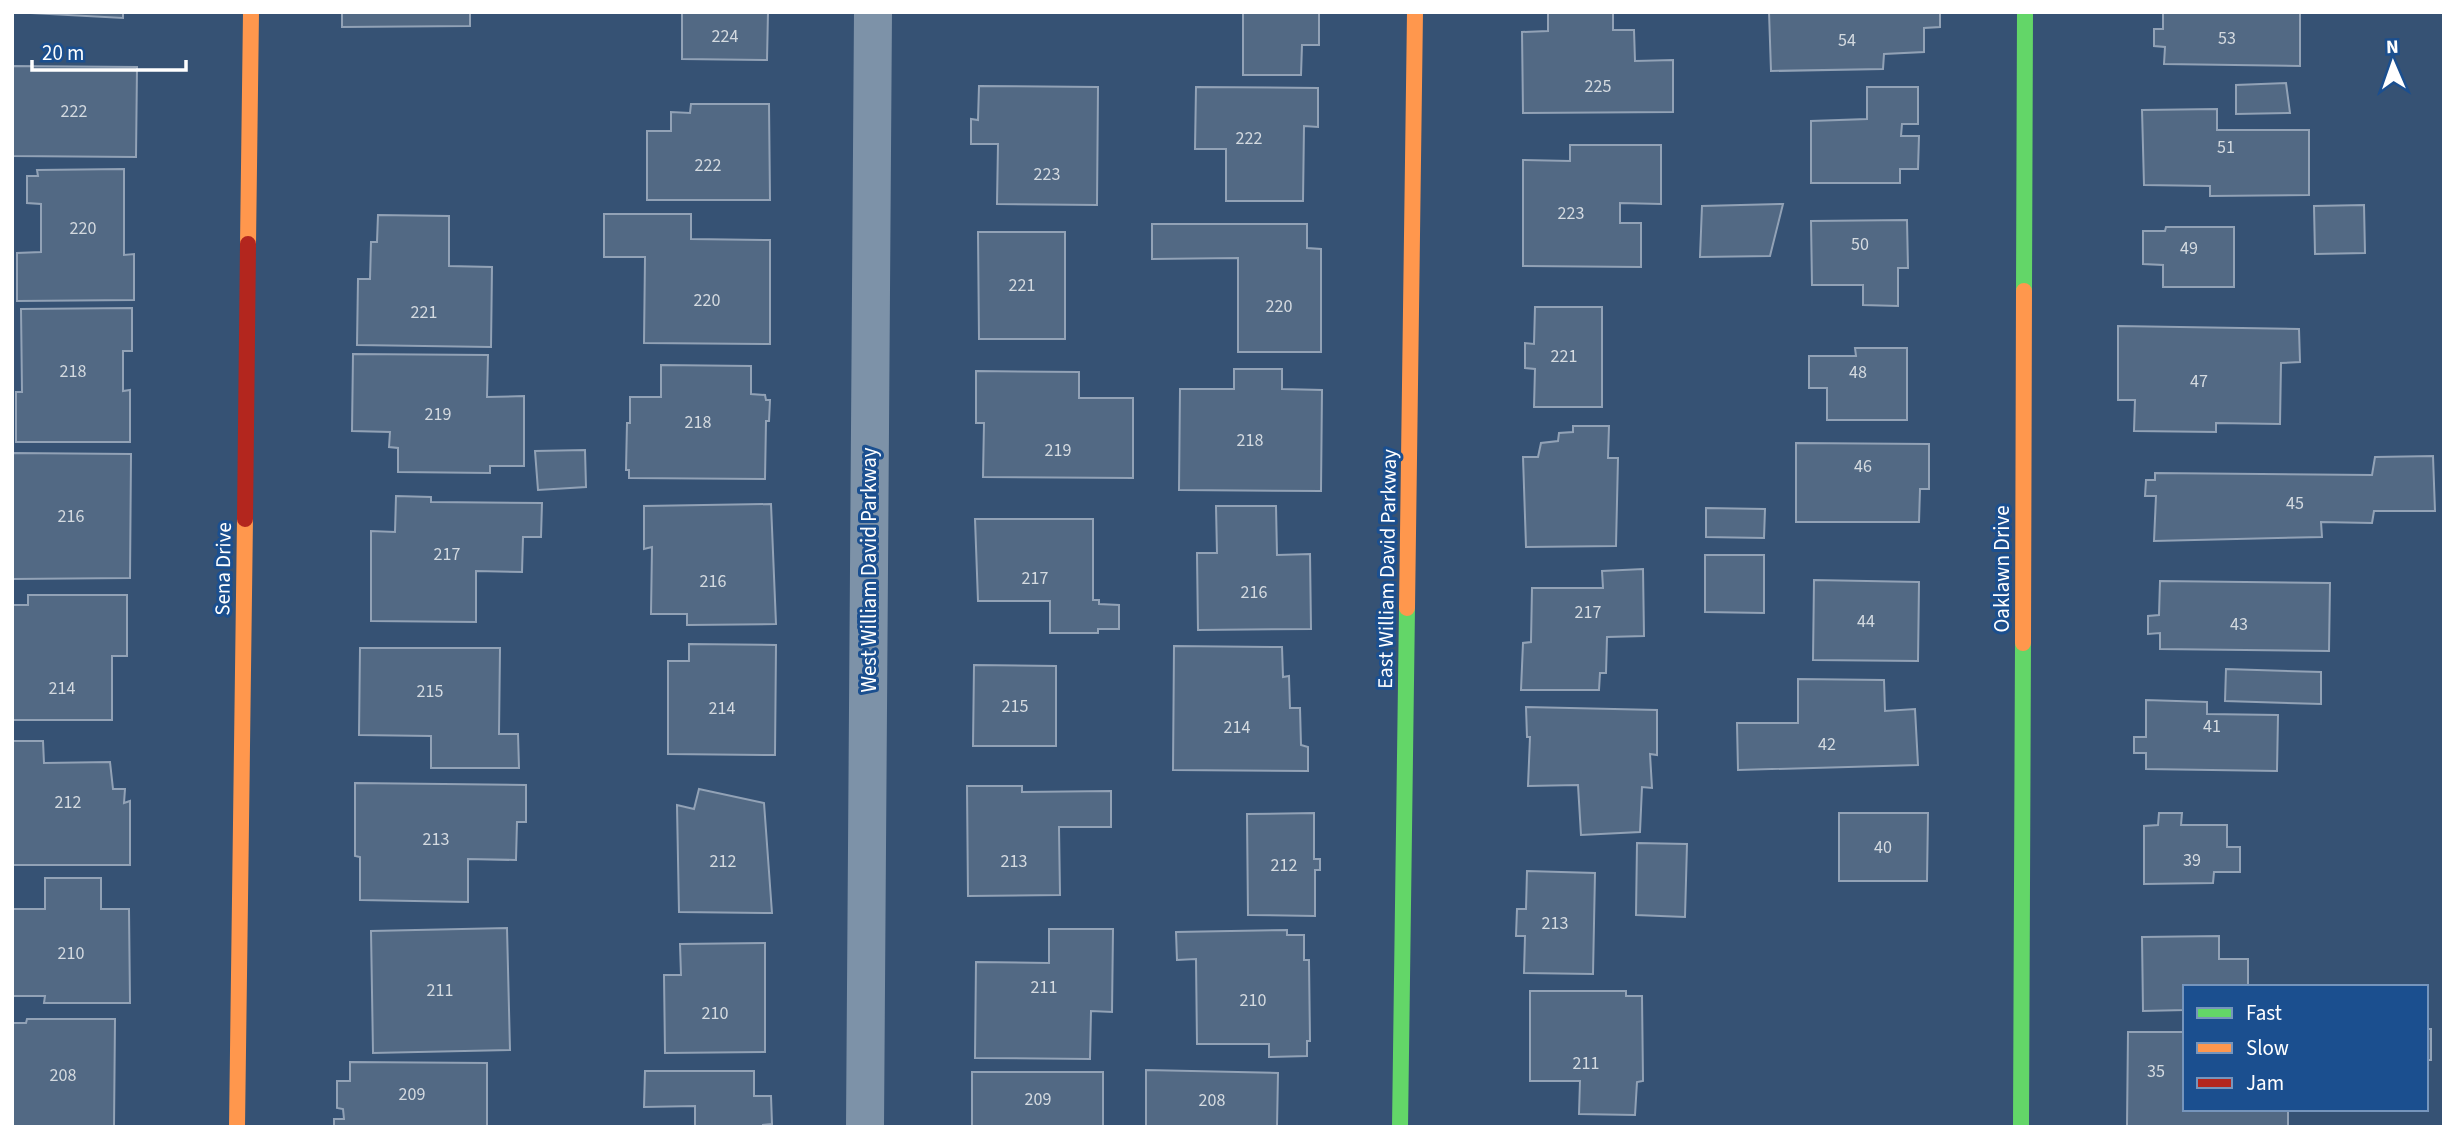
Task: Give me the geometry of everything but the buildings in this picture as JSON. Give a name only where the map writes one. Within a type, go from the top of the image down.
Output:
[{"type":"street","name":"Sena Drive","points":[[237,1127],[251,12]]},
{"type":"street","name":"West William David Parkway","points":[[865,1127],[873,12]]},
{"type":"street","name":"East William David Parkway","points":[[1400,1127],[1415,12]]},
{"type":"street","name":"Oaklawn Drive","points":[[2021,1127],[2025,12]]},
{"type":"traffic: fast","points":[[2024,291],[2025,12]]},
{"type":"traffic: fast","points":[[1400,1127],[1407,608]]},
{"type":"traffic: fast","points":[[2021,1127],[2023,643]]},
{"type":"traffic: slow","points":[[248,244],[251,12]]},
{"type":"traffic: slow","points":[[1407,608],[1415,12]]},
{"type":"traffic: slow","points":[[2023,643],[2024,291]]},
{"type":"traffic: slow","points":[[237,1127],[245,519]]},
{"type":"traffic: jam","points":[[245,519],[248,244]]}]
